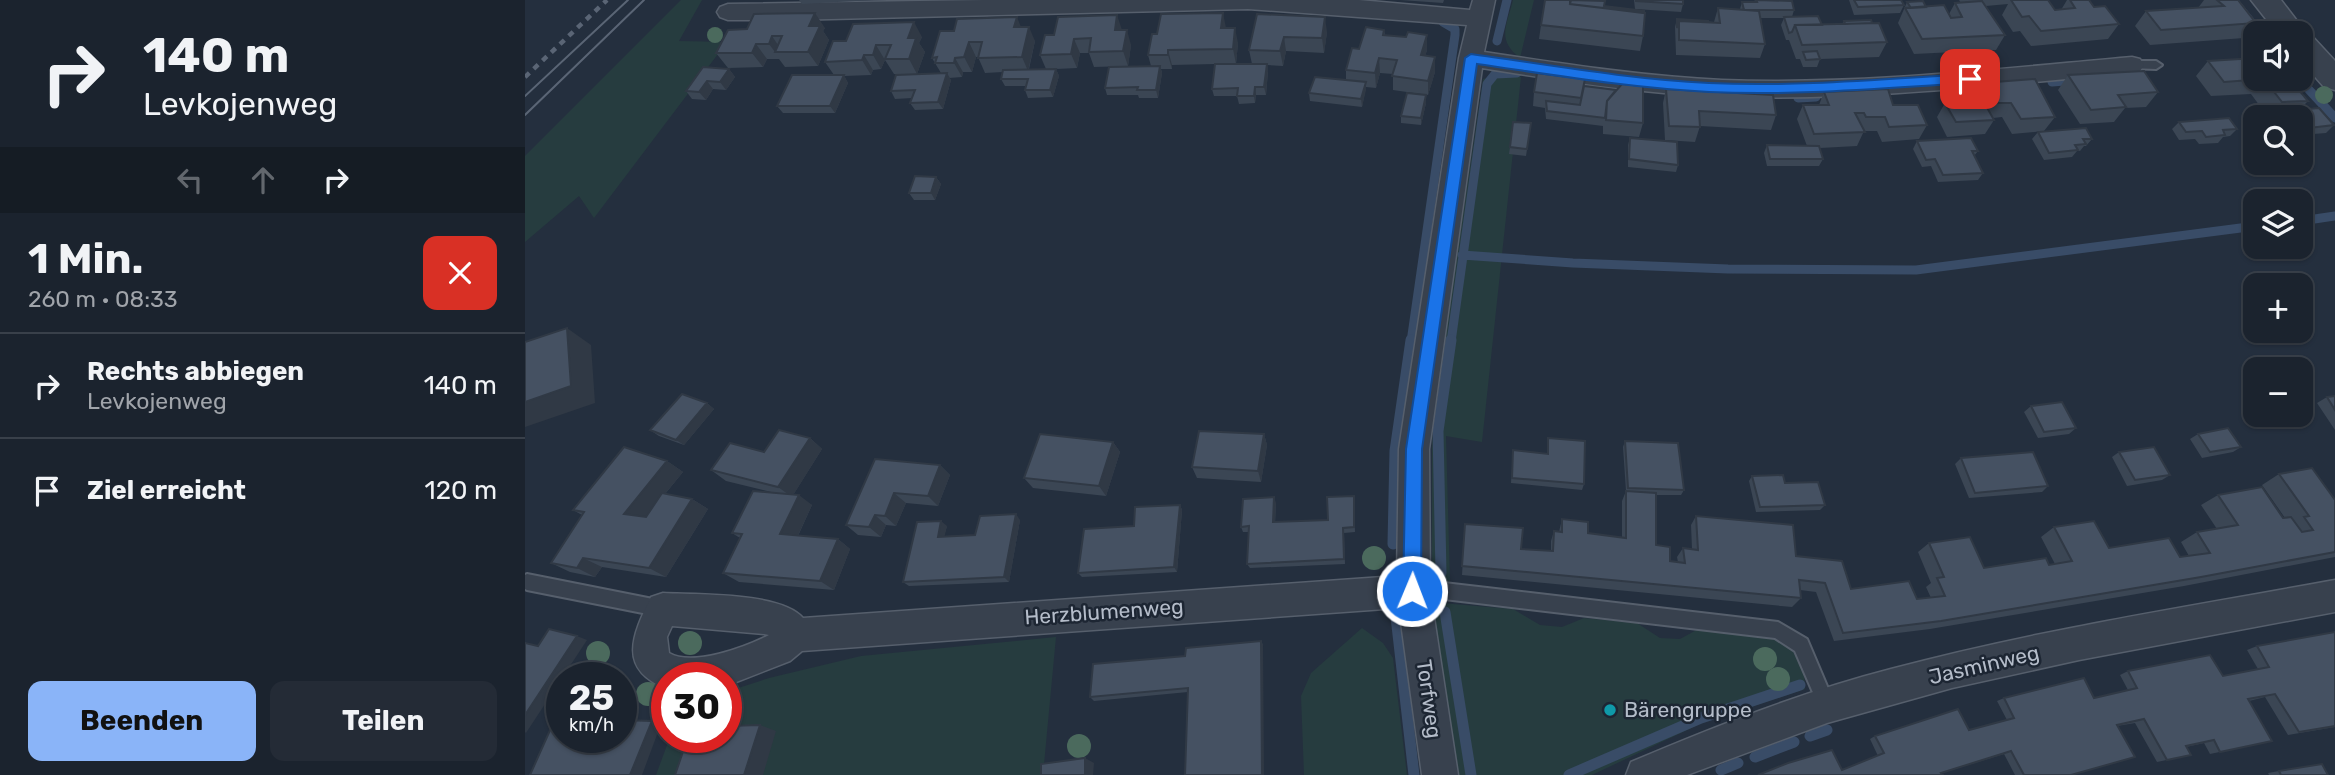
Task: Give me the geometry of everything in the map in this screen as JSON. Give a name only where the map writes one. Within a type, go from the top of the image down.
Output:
[{"type":"street","points":[[2265,0],[2282,21]]},
{"type":"street","points":[[728,12],[894,12],[1215,1],[1482,9]]},
{"type":"street","name":"Torfweg","points":[[1440,775],[1412,591],[1414,449],[1471,58],[1482,9]]},
{"type":"street","points":[[2313,57],[2335,80]]},
{"type":"street","points":[[1471,58],[1658,85],[1794,89],[1915,83],[2144,65]]},
{"type":"street","name":"Herzblumenweg","points":[[663,609],[650,636],[653,663],[674,675],[718,672],[778,649],[796,635],[1412,591]]},
{"type":"street","name":"Jasminweg","points":[[1644,775],[1702,750],[1827,705],[1907,682],[2059,648],[2335,596]]},
{"type":"street","points":[[663,609],[764,617],[785,622],[796,635]]},
{"type":"lane","points":[[527,582],[663,609]]},
{"type":"lane","points":[[1412,591],[1444,591],[1779,630],[1801,645],[1827,705]]},
{"type":"green space","points":[[681,0],[702,0],[679,41],[727,42],[594,218],[579,196],[525,242],[525,156]]},
{"type":"green space","points":[[1513,0],[1534,0],[1520,58],[1508,45],[1505,32]]},
{"type":"green space","points":[[1498,75],[1521,77],[1482,442],[1446,436],[1450,582],[1432,576],[1432,447],[1435,402],[1483,79]]},
{"type":"green space","points":[[1441,603],[1513,609],[1540,625],[1562,627],[1584,618],[1637,623],[1660,638],[1680,639],[1702,627],[1777,639],[1793,651],[1804,673],[1805,689],[1702,723],[1592,775],[1459,775],[1433,610]]},
{"type":"green space","points":[[1362,628],[1383,643],[1393,658],[1407,775],[1304,775],[1301,696],[1311,673]]},
{"type":"green space","points":[[1056,637],[1043,775],[656,775],[664,753],[742,753],[742,687],[861,656]]},
{"type":"building","points":[[1545,0],[1570,0],[1570,4],[1645,13],[1643,36],[1541,25]]},
{"type":"building","points":[[1571,0],[1605,1],[1604,6],[1644,13],[1570,4]]},
{"type":"building","points":[[1683,0],[1683,4],[1636,1]]},
{"type":"building","points":[[1756,0],[1792,1],[1794,10],[1744,10],[1742,2],[1757,2]]},
{"type":"building","points":[[1854,0],[1901,0],[1904,5],[1858,7]]},
{"type":"building","points":[[2011,0],[2048,0],[2055,10],[2075,8],[2070,0],[2089,0],[2094,7],[2105,6],[2119,24],[2041,31],[2029,16],[2022,17]]},
{"type":"building","points":[[2217,0],[2238,0],[2254,21],[2161,30],[2146,11],[2224,6]]},
{"type":"building","points":[[1923,1],[1926,7],[1911,8],[1907,2]]},
{"type":"building","points":[[1982,1],[2005,35],[1922,39],[1905,8],[1944,5],[1951,18],[1962,17],[1955,3]]},
{"type":"building","points":[[1718,8],[1759,11],[1765,44],[1679,40],[1679,21],[1720,23]]},
{"type":"building","points":[[815,13],[809,26],[820,26],[808,52],[775,52],[782,36],[772,36],[769,44],[756,44],[752,53],[716,53],[728,30],[747,29],[754,14]]},
{"type":"building","points":[[1223,13],[1221,28],[1235,28],[1233,49],[1168,50],[1168,55],[1148,55],[1152,34],[1157,34],[1161,14]]},
{"type":"building","points":[[1257,14],[1325,17],[1322,38],[1284,37],[1280,51],[1249,50]]},
{"type":"building","points":[[1117,15],[1115,30],[1127,30],[1123,51],[1089,52],[1091,38],[1074,39],[1071,54],[1040,55],[1045,35],[1054,35],[1058,17]]},
{"type":"building","points":[[1818,16],[1822,25],[1795,25],[1789,33],[1784,17]]},
{"type":"building","points":[[1017,17],[1014,27],[1029,27],[1022,57],[978,58],[982,42],[969,42],[964,57],[955,58],[954,63],[935,63],[937,57],[932,58],[940,31],[954,31],[957,19]]},
{"type":"building","points":[[1677,19],[1708,22],[1679,21],[1677,28]]},
{"type":"building","points":[[1871,20],[1872,23],[1845,24],[1844,21]]},
{"type":"building","points":[[914,22],[908,38],[916,38],[909,59],[885,59],[891,45],[876,45],[873,55],[864,55],[862,60],[825,62],[833,41],[846,41],[853,24]]},
{"type":"building","points":[[1879,23],[1887,42],[1802,45],[1795,25]]},
{"type":"building","points":[[1366,27],[1384,30],[1383,35],[1406,37],[1408,32],[1427,35],[1421,55],[1435,57],[1428,81],[1392,76],[1397,60],[1379,58],[1375,73],[1346,70],[1352,48],[1359,49]]},
{"type":"building","points":[[1817,51],[1820,59],[1806,60],[1803,52]]},
{"type":"building","points":[[2243,59],[2243,81],[2224,82],[2208,61]]},
{"type":"building","points":[[1215,64],[1267,64],[1264,87],[1255,87],[1254,96],[1237,96],[1238,88],[1212,89]]},
{"type":"building","points":[[1160,66],[1156,90],[1137,90],[1138,87],[1105,88],[1109,67]]},
{"type":"building","points":[[703,67],[729,69],[720,82],[707,81],[699,92],[686,91]]},
{"type":"building","points":[[1056,69],[1050,90],[1025,90],[1028,79],[1001,79],[1003,70]]},
{"type":"building","points":[[2144,71],[2158,92],[2118,95],[2126,107],[2091,110],[2068,75]]},
{"type":"building","points":[[947,73],[938,102],[910,103],[915,90],[891,91],[896,75]]},
{"type":"building","points":[[1537,73],[1585,79],[1581,98],[1534,92]]},
{"type":"building","points":[[792,75],[844,75],[830,106],[777,106]]},
{"type":"building","points":[[1315,77],[1366,82],[1361,99],[1309,93]]},
{"type":"building","points":[[2035,79],[2055,117],[2021,119],[2011,103],[1999,103],[1985,104],[1994,120],[1956,122],[1945,103],[1965,101],[1956,85]]},
{"type":"building","points":[[1622,84],[1643,86],[1643,123],[1606,120],[1607,101]]},
{"type":"building","points":[[1584,86],[1616,90],[1607,101],[1605,118],[1547,111],[1546,101],[1580,105]]},
{"type":"building","points":[[1666,89],[1773,95],[1776,115],[1699,111],[1700,127],[1669,126]]},
{"type":"building","points":[[1888,89],[1893,105],[1918,105],[1927,125],[1889,127],[1885,117],[1866,117],[1864,113],[1855,113],[1865,132],[1814,134],[1803,105],[1829,105],[1824,92]]},
{"type":"building","points":[[2273,91],[2300,91],[2308,101],[2282,102]]},
{"type":"building","points":[[1407,93],[1426,95],[1421,118],[1401,116]]},
{"type":"building","points":[[2313,108],[2319,108],[2334,125],[2313,128]]},
{"type":"building","points":[[2229,118],[2237,129],[2223,130],[2225,135],[2206,137],[2202,131],[2186,132],[2179,122]]},
{"type":"building","points":[[1513,122],[1531,123],[1527,149],[1510,147]]},
{"type":"building","points":[[2086,128],[2092,139],[2083,139],[2086,144],[2075,145],[2078,150],[2049,153],[2038,132]]},
{"type":"building","points":[[1630,138],[1677,142],[1678,165],[1629,159]]},
{"type":"building","points":[[1971,138],[1978,151],[1972,151],[1983,173],[1943,175],[1935,159],[1926,160],[1917,141]]},
{"type":"building","points":[[1767,145],[1819,146],[1823,159],[1770,159]]},
{"type":"building","points":[[915,176],[936,177],[931,193],[909,193]]},
{"type":"building","points":[[567,328],[571,386],[525,402],[525,342]]},
{"type":"building","points":[[682,394],[707,403],[676,440],[650,430]]},
{"type":"building","points":[[2335,396],[2335,410],[2327,397]]},
{"type":"building","points":[[2062,402],[2076,428],[2044,432],[2031,406]]},
{"type":"building","points":[[2228,428],[2241,447],[2210,452],[2198,434]]},
{"type":"building","points":[[779,430],[810,438],[778,487],[711,470],[730,443],[764,452]]},
{"type":"building","points":[[1199,431],[1264,434],[1258,471],[1192,467]]},
{"type":"building","points":[[1040,434],[1113,442],[1099,486],[1024,478]]},
{"type":"building","points":[[1548,438],[1585,441],[1584,484],[1512,478],[1513,450],[1548,454]]},
{"type":"building","points":[[1625,441],[1678,443],[1684,490],[1628,488]]},
{"type":"building","points":[[624,447],[667,461],[624,514],[646,517],[662,493],[692,499],[649,568],[583,558],[577,568],[551,563],[584,512],[573,510]]},
{"type":"building","points":[[2154,447],[2170,475],[2135,480],[2119,452]]},
{"type":"building","points":[[2033,452],[2048,486],[1975,493],[1961,458]]},
{"type":"building","points":[[875,459],[940,465],[928,496],[894,493],[885,516],[875,515],[869,527],[846,525]]},
{"type":"building","points":[[2312,468],[2335,500],[2335,552],[1941,621],[1843,633],[1825,583],[1799,580],[1801,598],[1462,566],[1465,524],[1523,528],[1521,549],[1553,551],[1554,531],[1562,532],[1562,519],[1588,522],[1588,533],[1626,538],[1626,491],[1656,493],[1656,545],[1670,547],[1670,561],[1685,563],[1683,548],[1698,550],[1696,516],[1793,525],[1796,556],[1842,561],[1851,589],[1909,581],[1917,599],[1945,596],[1937,578],[1944,577],[1929,543],[1970,537],[1984,568],[2046,558],[2049,565],[2072,561],[2054,527],[2094,521],[2109,548],[2169,538],[2180,557],[2210,553],[2197,532],[2238,525],[2218,495],[2262,487],[2283,518],[2291,517],[2302,532],[2313,530],[2304,517],[2309,516],[2279,474]]},
{"type":"building","points":[[1783,475],[1785,483],[1818,482],[1825,505],[1760,507],[1752,476]]},
{"type":"building","points":[[753,491],[799,495],[780,534],[838,539],[820,581],[723,573],[742,534],[732,533]]},
{"type":"building","points":[[1354,496],[1354,527],[1343,528],[1344,559],[1247,564],[1249,526],[1241,527],[1243,499],[1274,497],[1273,522],[1328,520],[1327,497]]},
{"type":"building","points":[[1180,505],[1174,567],[1078,573],[1084,529],[1134,526],[1135,507]]},
{"type":"building","points":[[1016,514],[1004,577],[903,582],[917,522],[941,521],[938,537],[975,535],[980,516]]},
{"type":"building","points":[[549,629],[577,636],[560,662],[546,662],[546,683],[525,715],[525,643],[538,646]]},
{"type":"building","points":[[2335,632],[2335,726],[2299,732],[2275,694],[2248,699],[2272,741],[2220,752],[2214,740],[2186,746],[2191,755],[2167,760],[2144,719],[2117,725],[2135,757],[2071,775],[2024,775],[2011,751],[1941,773],[1943,775],[1758,775],[1832,750],[1842,770],[1884,753],[1875,736],[1958,709],[1969,730],[2014,718],[2004,698],[2084,678],[2094,698],[2137,688],[2128,671],[2210,655],[2223,676],[2269,667],[2257,646]]},
{"type":"building","points":[[1261,641],[1262,775],[1185,775],[1188,688],[1090,697],[1093,664],[1185,656],[1186,648]]},
{"type":"building","points":[[637,721],[651,721],[630,775],[530,775],[546,739],[546,753],[637,753]]},
{"type":"building","points":[[760,725],[744,775],[675,775],[683,753],[742,753],[742,726]]},
{"type":"building","points":[[1085,758],[1085,775],[1041,775],[1041,764]]},
{"type":"building","points":[[2322,764],[2328,775],[2281,775],[2279,771]]},
{"type":"waterway","points":[[1497,41],[1507,0]]},
{"type":"waterway","points":[[2233,0],[2250,21]]},
{"type":"waterway","points":[[1411,342],[1455,35],[1455,29],[1443,22]]},
{"type":"waterway","points":[[1463,255],[1487,84],[1495,74],[1517,73]]},
{"type":"waterway","points":[[2052,82],[2077,80]]},
{"type":"waterway","points":[[1572,82],[1595,86]]},
{"type":"waterway","points":[[2310,91],[2335,118]]},
{"type":"waterway","points":[[1798,98],[1816,97]]},
{"type":"waterway","points":[[2313,219],[2335,216]]},
{"type":"waterway","points":[[1463,255],[1573,263],[1728,269],[1916,270],[2243,228]]},
{"type":"waterway","points":[[1451,342],[1463,255]]},
{"type":"waterway","points":[[1393,544],[1395,451],[1411,340]]},
{"type":"waterway","points":[[1441,573],[1438,431],[1451,340]]},
{"type":"waterway","points":[[1445,612],[1471,775]]},
{"type":"waterway","points":[[1396,617],[1414,775]]},
{"type":"waterway","points":[[1569,775],[1701,718],[1800,685]]},
{"type":"waterway","points":[[1810,736],[1827,730]]},
{"type":"waterway","points":[[1755,757],[1794,742]]},
{"type":"waterway","points":[[1721,770],[1738,763]]},
{"type":"tram line","points":[[525,96],[628,0]]},
{"type":"tram line","points":[[525,115],[644,0]]},
{"type":"railway","points":[[525,77],[607,0]]},
{"type":"place","name":"Bärengruppe","points":[[1610,710]]},
{"type":"route","points":[[1412,591],[1414,449],[1471,58],[1643,83],[1711,88],[1794,89],[1970,79]]}]
